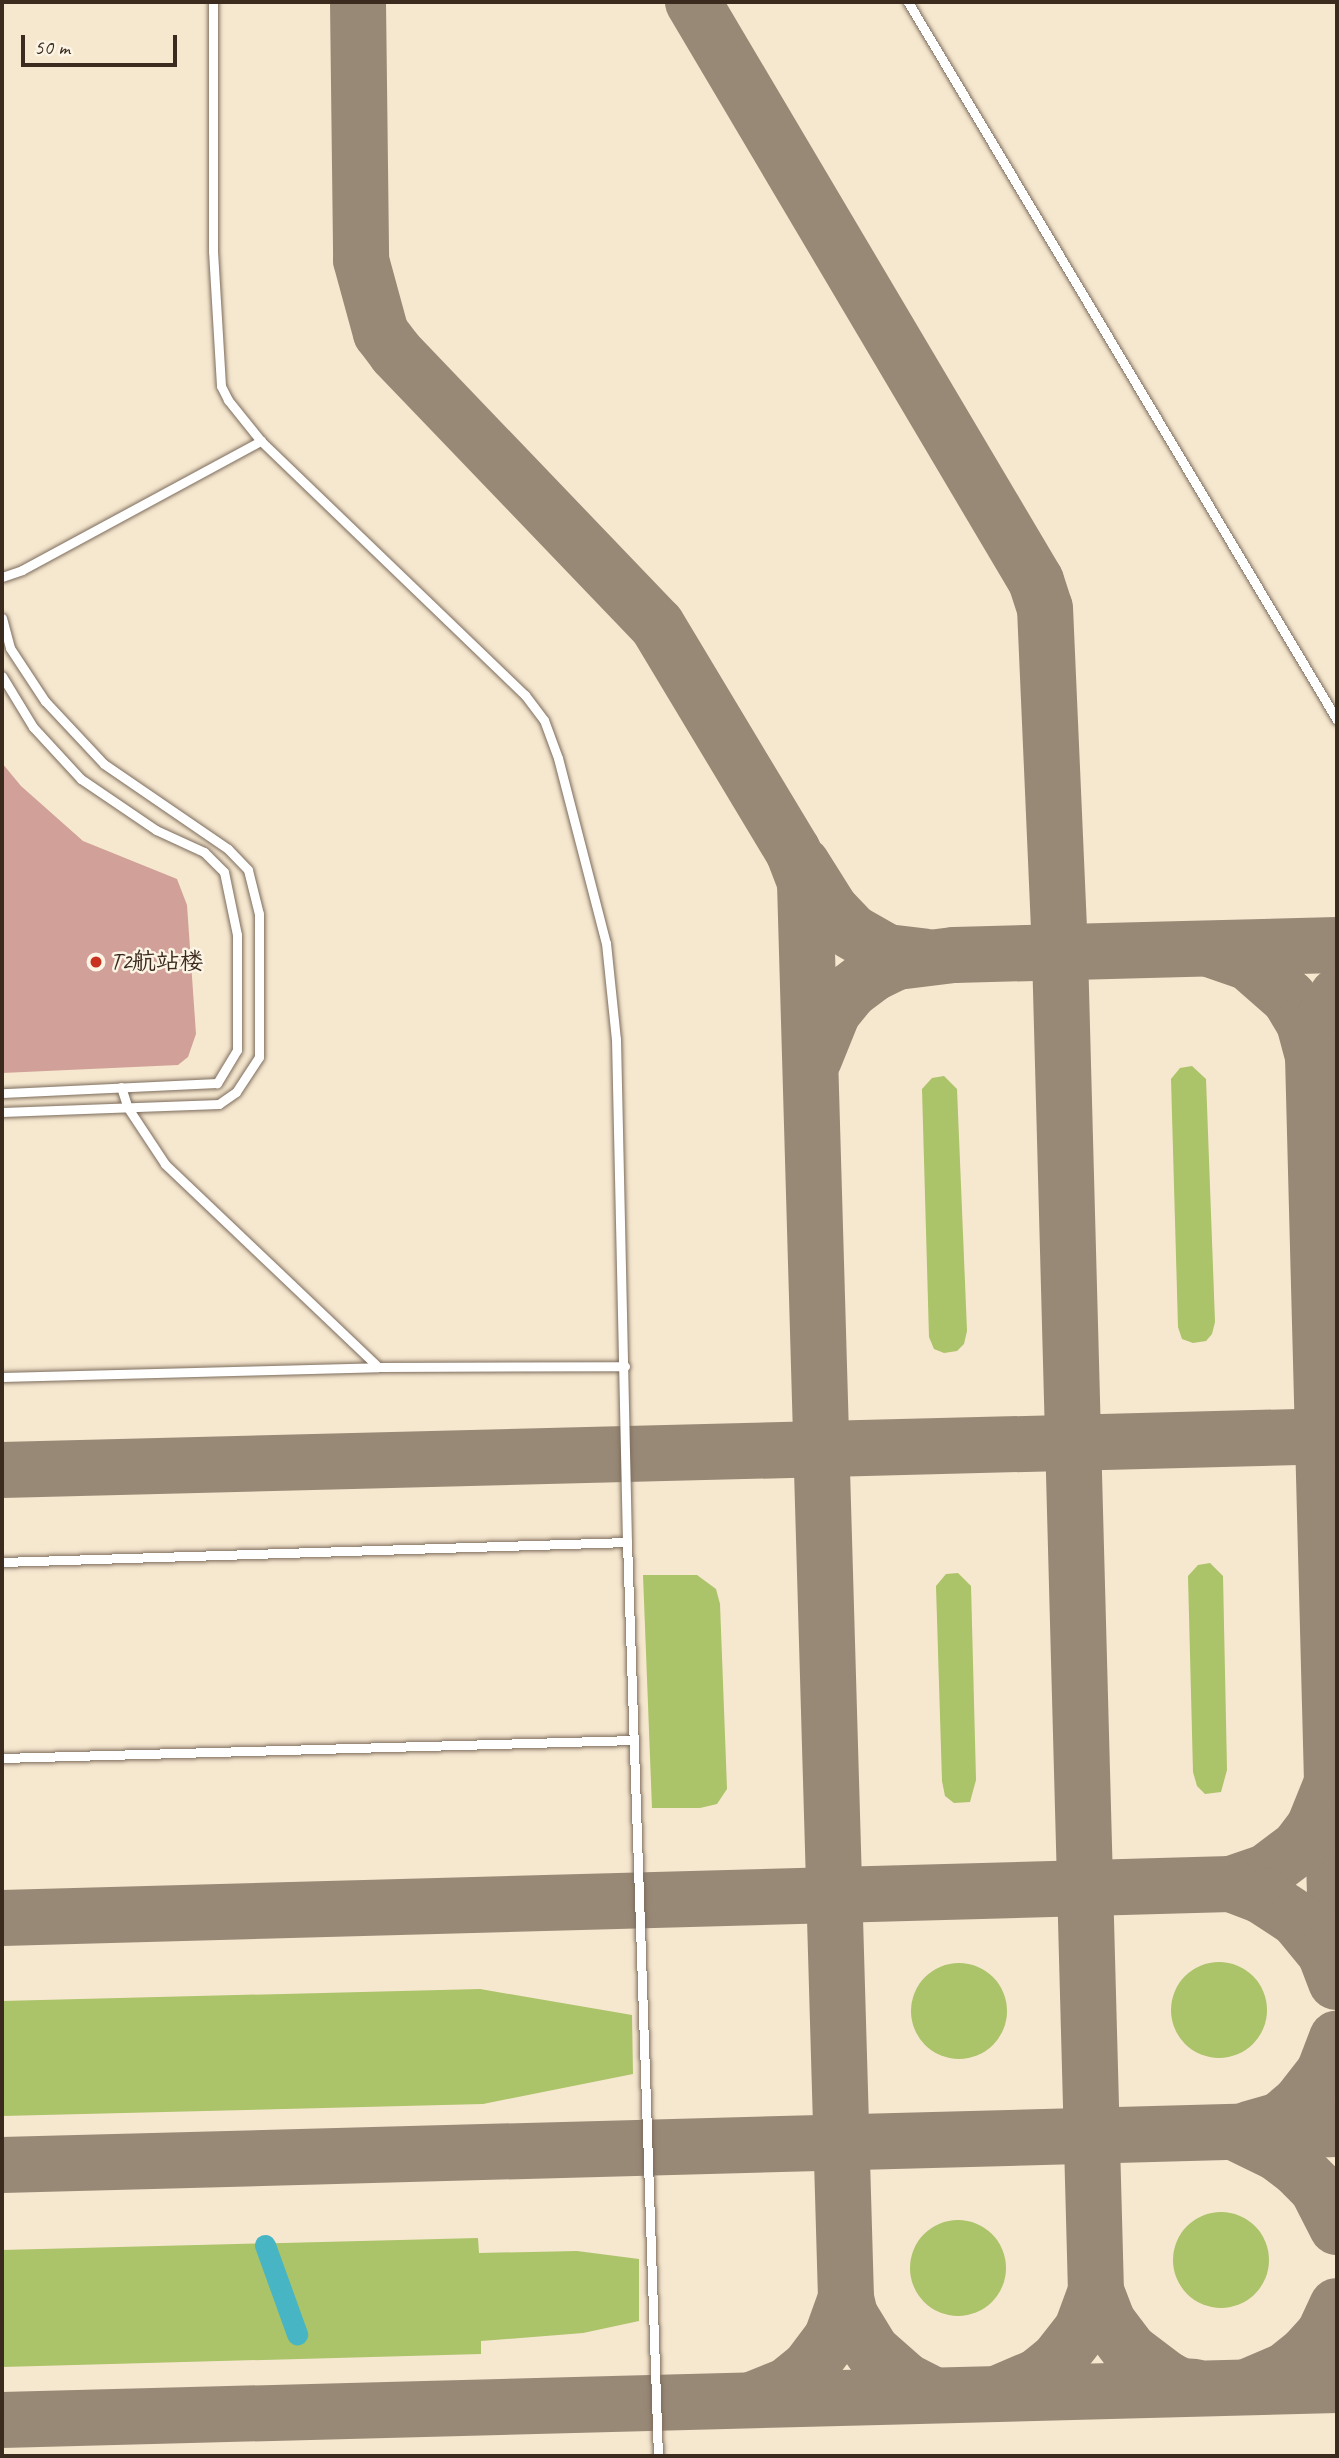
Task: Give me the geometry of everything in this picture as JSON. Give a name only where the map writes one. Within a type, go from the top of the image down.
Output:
[{"type":"lane","points":[[213,2],[213,251],[218,369],[228,400],[261,441],[525,695],[544,720],[553,740],[606,943],[612,986],[625,1366],[633,1741],[658,2456]]},
{"type":"lane","points":[[908,2],[1337,720]]},
{"type":"lane","points":[[2,577],[22,570],[261,441]]},
{"type":"lane","points":[[2,618],[10,648],[45,701],[104,764],[229,849],[248,870],[259,914],[259,1057],[236,1092],[219,1104],[2,1112]]},
{"type":"lane","points":[[2,676],[33,727],[81,779],[156,830],[204,852],[224,872],[237,935],[237,1050],[216,1083],[2,1093]]},
{"type":"lane","points":[[121,1087],[128,1108],[165,1164],[378,1367]]},
{"type":"lane","points":[[2,1377],[378,1367],[625,1366]]},
{"type":"lane","points":[[2,1562],[627,1542]]},
{"type":"lane","points":[[2,1758],[633,1741]]},
{"type":"green space","points":[[1192,1066],[1206,1079],[1215,1322],[1212,1334],[1206,1341],[1193,1343],[1182,1339],[1178,1327],[1171,1079],[1180,1068]]},
{"type":"green space","points":[[944,1076],[957,1089],[967,1331],[964,1344],[957,1351],[944,1353],[934,1349],[929,1337],[922,1089],[932,1078]]},
{"type":"green space","points":[[1210,1563],[1223,1576],[1227,1770],[1221,1792],[1205,1794],[1197,1786],[1193,1772],[1188,1576],[1198,1565]]},
{"type":"green space","points":[[958,1573],[971,1586],[976,1780],[970,1802],[954,1803],[945,1796],[942,1781],[936,1586],[946,1574]]},
{"type":"green space","points":[[643,1575],[697,1575],[716,1589],[720,1604],[727,1789],[717,1804],[700,1808],[652,1808]]},
{"type":"green space","points":[[1219,1962],[1237,1966],[1253,1976],[1263,1992],[1267,2010],[1263,2028],[1253,2044],[1237,2054],[1219,2058],[1201,2054],[1185,2044],[1175,2028],[1171,2010],[1175,1992],[1185,1976],[1201,1966]]},
{"type":"green space","points":[[959,1963],[977,1967],[993,1977],[1003,1993],[1007,2011],[1003,2029],[993,2045],[977,2055],[959,2059],[941,2055],[925,2045],[915,2029],[911,2011],[915,1993],[925,1977],[941,1967]]},
{"type":"green space","points":[[480,1989],[632,2015],[633,2074],[483,2104],[2,2116],[2,2001]]},
{"type":"green space","points":[[1221,2212],[1239,2216],[1255,2226],[1265,2242],[1269,2260],[1265,2278],[1255,2294],[1239,2304],[1221,2308],[1203,2304],[1187,2294],[1177,2278],[1173,2260],[1177,2242],[1187,2226],[1203,2216]]},
{"type":"green space","points":[[958,2220],[976,2224],[992,2234],[1002,2250],[1006,2268],[1002,2286],[992,2302],[976,2312],[958,2316],[940,2312],[924,2302],[914,2286],[910,2268],[914,2250],[924,2234],[940,2224]]},
{"type":"green space","points":[[478,2238],[479,2253],[577,2251],[639,2259],[639,2321],[583,2333],[481,2341],[481,2354],[2,2367],[2,2250]]},
{"type":"building","name":"T2航站楼","points":[[2,763],[21,786],[83,841],[177,879],[187,905],[196,1034],[188,1057],[178,1065],[2,1073]]},
{"type":"waterway","points":[[265,2245],[297,2334]]},
{"type":"taxiway","points":[[358,2],[361,260],[381,333],[396,353],[657,625],[793,851],[805,883],[846,2298]]},
{"type":"taxiway","points":[[693,2],[1036,581],[1045,608],[1060,953],[1096,2291]]},
{"type":"taxiway","points":[[802,864],[831,910],[852,932],[887,952],[925,957]]},
{"type":"taxiway","points":[[814,1059],[833,1012],[850,991],[874,973],[897,962],[954,955],[1337,945]]},
{"type":"taxiway","points":[[1212,950],[1249,963],[1289,998],[1304,1023],[1313,1056],[1326,1015],[1337,996]]},
{"type":"taxiway","points":[[1313,1056],[1337,1971]]},
{"type":"taxiway","points":[[2,1470],[1337,1436]]},
{"type":"taxiway","points":[[1331,1785],[1314,1827],[1298,1848],[1266,1872],[1231,1884],[1262,1896],[1297,1919],[1325,1953],[1336,1982]]},
{"type":"taxiway","points":[[2,1918],[1231,1884]]},
{"type":"taxiway","points":[[1249,2129],[1280,2120],[1300,2103],[1324,2072],[1337,2038]]},
{"type":"taxiway","points":[[2,2165],[1337,2129]]},
{"type":"taxiway","points":[[1234,2132],[1277,2153],[1298,2169],[1317,2188],[1337,2227]]},
{"type":"taxiway","points":[[1001,2392],[1037,2377],[1058,2360],[1082,2329],[1096,2291],[1108,2322],[1131,2352],[1167,2379],[1180,2386],[1195,2387]]},
{"type":"taxiway","points":[[754,2399],[788,2385],[809,2368],[832,2337],[846,2298],[850,2315],[872,2351],[906,2381],[931,2394]]},
{"type":"taxiway","points":[[1249,2386],[1285,2371],[1306,2354],[1324,2334],[1337,2306]]},
{"type":"taxiway","points":[[2,2420],[1337,2385]]},
{"type":"place","name":"T2航站楼","points":[[96,962]]}]
